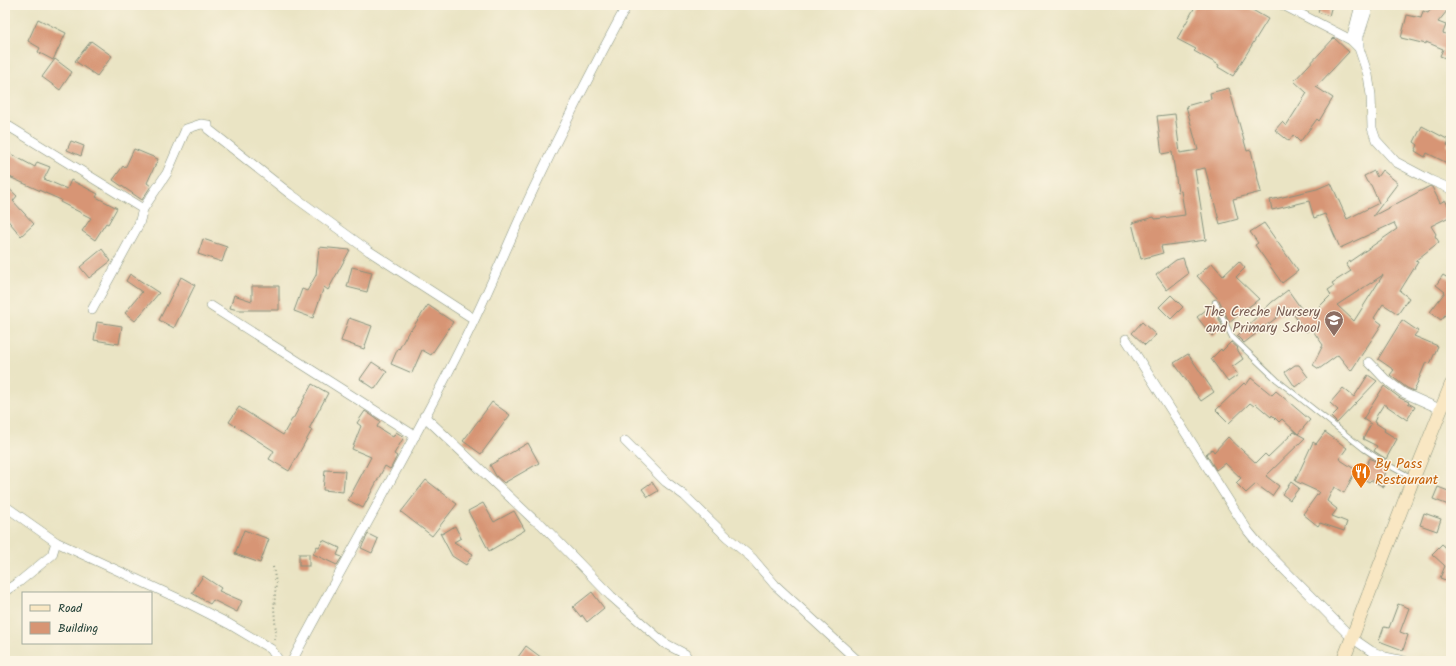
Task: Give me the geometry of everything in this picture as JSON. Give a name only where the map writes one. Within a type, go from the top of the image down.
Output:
[{"type":"street","points":[[292,661],[333,582],[415,436],[462,344],[533,190],[595,64],[627,5]]},
{"type":"street","points":[[1284,5],[1351,40],[1359,48]]},
{"type":"street","points":[[1351,40],[1360,5]]},
{"type":"street","points":[[1369,5],[1359,36],[1359,48],[1368,75],[1371,95],[1372,128],[1376,140],[1396,162],[1418,174],[1451,188]]},
{"type":"street","points":[[5,124],[144,209]]},
{"type":"street","points":[[92,310],[139,224],[144,209],[167,173],[186,129],[201,124],[208,125],[208,129],[289,193],[356,242],[474,319]]},
{"type":"street","points":[[211,306],[415,436]]},
{"type":"street","points":[[1126,338],[1248,531],[1257,542],[1352,638],[1371,651],[1385,657],[1404,661]]},
{"type":"street","points":[[1369,362],[1385,379],[1404,393],[1440,409]]},
{"type":"street","points":[[1343,661],[1440,409],[1451,385]]},
{"type":"street","points":[[424,416],[534,520],[541,524],[611,596],[664,643],[685,654],[689,661]]},
{"type":"street","points":[[625,441],[666,482],[685,496],[727,537],[752,558],[775,585],[858,661]]},
{"type":"street","points":[[5,506],[56,542],[188,603],[229,624],[271,649],[279,661]]},
{"type":"street","points":[[5,591],[19,582],[52,555],[56,542]]},
{"type":"lane","points":[[1215,302],[1232,337],[1277,380],[1364,448],[1388,465],[1413,479]]},
{"type":"path","points":[[271,649],[276,633],[274,608],[276,584],[273,567]]},
{"type":"building","points":[[1196,5],[1244,5],[1268,19],[1233,76],[1218,67],[1219,65],[1194,51],[1196,49],[1177,39]]},
{"type":"building","points":[[1320,5],[1332,5],[1329,16],[1318,12]]},
{"type":"building","points":[[1434,5],[1439,5],[1447,11],[1438,22],[1446,25],[1443,33],[1448,35],[1451,30],[1451,60],[1440,56],[1443,49],[1426,42],[1426,44],[1401,38],[1407,15],[1421,18],[1423,11],[1428,13]]},
{"type":"building","points":[[38,19],[66,33],[53,60],[38,52],[40,48],[28,41]]},
{"type":"building","points":[[1334,38],[1349,52],[1316,87],[1333,98],[1319,121],[1317,119],[1300,142],[1293,135],[1289,141],[1275,130],[1282,122],[1286,126],[1307,93],[1294,81]]},
{"type":"building","points":[[91,41],[112,56],[97,76],[75,61]]},
{"type":"building","points":[[55,59],[72,72],[60,90],[42,77]]},
{"type":"building","points":[[1229,88],[1247,151],[1251,150],[1261,192],[1233,199],[1238,219],[1220,224],[1205,168],[1195,170],[1206,240],[1161,246],[1163,253],[1141,259],[1132,223],[1154,217],[1155,219],[1185,215],[1181,191],[1178,192],[1172,152],[1162,154],[1157,116],[1175,114],[1180,153],[1198,150],[1186,106],[1211,99],[1210,93]]},
{"type":"building","points":[[1422,126],[1449,140],[1447,145],[1451,147],[1451,165],[1427,153],[1425,157],[1415,151],[1418,145],[1414,142]]},
{"type":"building","points":[[71,141],[84,146],[81,156],[67,150]]},
{"type":"building","points":[[134,149],[158,159],[147,183],[151,186],[142,200],[113,180],[123,166],[125,168]]},
{"type":"building","points":[[5,151],[35,167],[37,162],[50,167],[44,179],[67,189],[71,180],[98,194],[96,197],[117,208],[108,224],[106,223],[95,240],[82,231],[91,218],[60,202],[61,200],[5,175]]},
{"type":"building","points":[[1382,170],[1398,183],[1373,216],[1430,186],[1432,187],[1440,203],[1445,200],[1451,211],[1451,216],[1431,226],[1439,242],[1415,261],[1418,262],[1400,291],[1409,298],[1398,314],[1383,304],[1374,318],[1382,324],[1351,371],[1338,355],[1319,369],[1313,365],[1323,345],[1311,328],[1306,332],[1289,308],[1244,343],[1237,336],[1272,302],[1288,290],[1305,314],[1313,308],[1315,311],[1331,295],[1328,290],[1334,286],[1332,283],[1351,271],[1346,264],[1397,229],[1394,223],[1340,248],[1325,214],[1314,218],[1309,201],[1272,210],[1270,200],[1317,189],[1331,183],[1347,219],[1379,203],[1371,185],[1367,182],[1364,176],[1374,171],[1377,177]],"holes":[[[1383,275],[1354,321],[1337,305]]]},
{"type":"building","points":[[5,185],[17,196],[13,201],[34,224],[21,236],[5,217]]},
{"type":"building","points":[[1264,223],[1298,271],[1282,283],[1255,245],[1258,243],[1250,232]]},
{"type":"building","points":[[203,239],[227,247],[222,262],[198,254]]},
{"type":"building","points":[[319,247],[350,250],[328,290],[324,287],[313,318],[294,311],[302,289],[307,291],[316,275]]},
{"type":"building","points":[[102,249],[111,261],[89,278],[80,267]]},
{"type":"building","points":[[1183,258],[1188,274],[1167,290],[1156,275],[1176,260]]},
{"type":"building","points":[[1239,261],[1245,268],[1236,277],[1259,299],[1229,322],[1219,300],[1197,276],[1212,263],[1223,276]]},
{"type":"building","points":[[352,267],[372,272],[367,292],[347,287]]},
{"type":"building","points":[[130,274],[159,293],[135,321],[125,313],[142,292],[126,281]]},
{"type":"building","points":[[1443,275],[1451,280],[1451,307],[1441,320],[1430,312],[1445,292],[1436,285]]},
{"type":"building","points":[[181,277],[195,285],[174,328],[159,320]]},
{"type":"building","points":[[252,286],[279,286],[279,310],[238,310],[230,308],[234,295],[252,301]]},
{"type":"building","points":[[1171,295],[1183,307],[1171,319],[1159,307]]},
{"type":"building","points":[[428,305],[453,322],[431,355],[422,350],[412,373],[391,364],[398,348],[399,349],[410,329],[411,330]]},
{"type":"building","points":[[1212,305],[1223,327],[1212,336],[1197,317]]},
{"type":"building","points":[[349,318],[372,326],[364,349],[341,341]]},
{"type":"building","points":[[1402,320],[1418,331],[1414,336],[1438,346],[1430,364],[1426,362],[1414,391],[1407,388],[1390,375],[1394,370],[1378,359]]},
{"type":"building","points":[[97,322],[122,326],[119,344],[94,340]]},
{"type":"building","points":[[1142,322],[1156,335],[1145,345],[1132,333]]},
{"type":"building","points":[[1231,342],[1238,348],[1237,349],[1243,359],[1232,367],[1238,375],[1228,382],[1211,359]]},
{"type":"building","points":[[1188,354],[1214,392],[1201,401],[1174,363]]},
{"type":"building","points":[[372,362],[387,372],[375,389],[360,379]]},
{"type":"building","points":[[1295,365],[1299,365],[1308,377],[1295,387],[1285,372]]},
{"type":"building","points":[[1368,375],[1377,381],[1337,423],[1331,417],[1338,410],[1330,403],[1343,388],[1354,397]]},
{"type":"building","points":[[1251,378],[1272,395],[1276,391],[1310,420],[1298,434],[1282,419],[1279,422],[1256,404],[1254,406],[1250,403],[1229,423],[1216,410],[1244,383],[1246,385]]},
{"type":"building","points":[[312,384],[328,393],[309,429],[312,430],[289,471],[269,459],[274,451],[229,422],[239,407],[283,435]]},
{"type":"building","points":[[1384,386],[1415,407],[1407,420],[1384,404],[1377,415],[1374,422],[1385,429],[1384,431],[1397,439],[1386,459],[1374,451],[1377,446],[1363,439],[1371,424],[1363,419]]},
{"type":"building","points":[[492,402],[510,415],[481,454],[463,441]]},
{"type":"building","points":[[365,411],[380,421],[377,427],[393,437],[396,432],[404,437],[394,454],[397,456],[391,468],[390,469],[385,466],[363,508],[348,500],[371,457],[352,449],[361,426],[357,423]]},
{"type":"building","points":[[1294,432],[1305,438],[1266,476],[1279,486],[1272,496],[1256,484],[1246,493],[1236,483],[1241,478],[1225,463],[1216,470],[1206,454],[1212,449],[1214,452],[1228,437],[1256,463],[1265,454],[1268,457]]},
{"type":"building","points":[[1325,432],[1347,448],[1339,459],[1356,470],[1344,493],[1334,487],[1327,501],[1337,509],[1332,516],[1347,522],[1344,531],[1320,523],[1318,526],[1303,514],[1319,492],[1295,481],[1313,442],[1316,444]]},
{"type":"building","points":[[528,443],[539,463],[504,483],[496,476],[490,465]]},
{"type":"building","points":[[1370,458],[1387,469],[1383,476],[1388,479],[1384,487],[1371,480],[1369,482],[1360,477]]},
{"type":"building","points":[[325,470],[345,471],[343,492],[323,490]]},
{"type":"building","points":[[426,480],[457,504],[432,536],[401,512]]},
{"type":"building","points":[[652,482],[658,491],[648,497],[642,489]]},
{"type":"building","points":[[1291,482],[1299,488],[1290,500],[1282,494]]},
{"type":"building","points":[[1438,487],[1451,492],[1451,506],[1433,499]]},
{"type":"building","points":[[483,503],[494,522],[514,511],[525,530],[489,551],[468,511]]},
{"type":"building","points":[[1424,513],[1441,519],[1437,531],[1420,525]]},
{"type":"building","points":[[455,526],[461,538],[454,542],[473,554],[466,565],[452,556],[440,533],[442,534]]},
{"type":"building","points":[[244,530],[269,539],[260,563],[235,554]]},
{"type":"building","points":[[368,534],[378,539],[372,553],[361,548]]},
{"type":"building","points":[[323,540],[340,548],[337,555],[342,557],[337,565],[313,554],[317,546],[319,547]]},
{"type":"building","points":[[1442,544],[1451,552],[1451,582],[1440,578],[1445,566],[1432,554]]},
{"type":"building","points":[[299,554],[309,554],[309,566],[299,566]]},
{"type":"building","points":[[203,576],[221,588],[219,591],[242,601],[237,612],[213,600],[210,604],[192,593]]},
{"type":"building","points":[[592,592],[604,608],[587,622],[573,607]]},
{"type":"building","points":[[1398,604],[1409,608],[1400,632],[1408,635],[1403,650],[1379,641],[1384,627],[1389,628]]},
{"type":"building","points":[[526,646],[546,661],[524,661],[518,657]]},
{"type":"place","name":"The Creche Nursery and Primary School","points":[[1334,337]]},
{"type":"place","name":"By Pass Restaurant","points":[[1361,489]]}]
